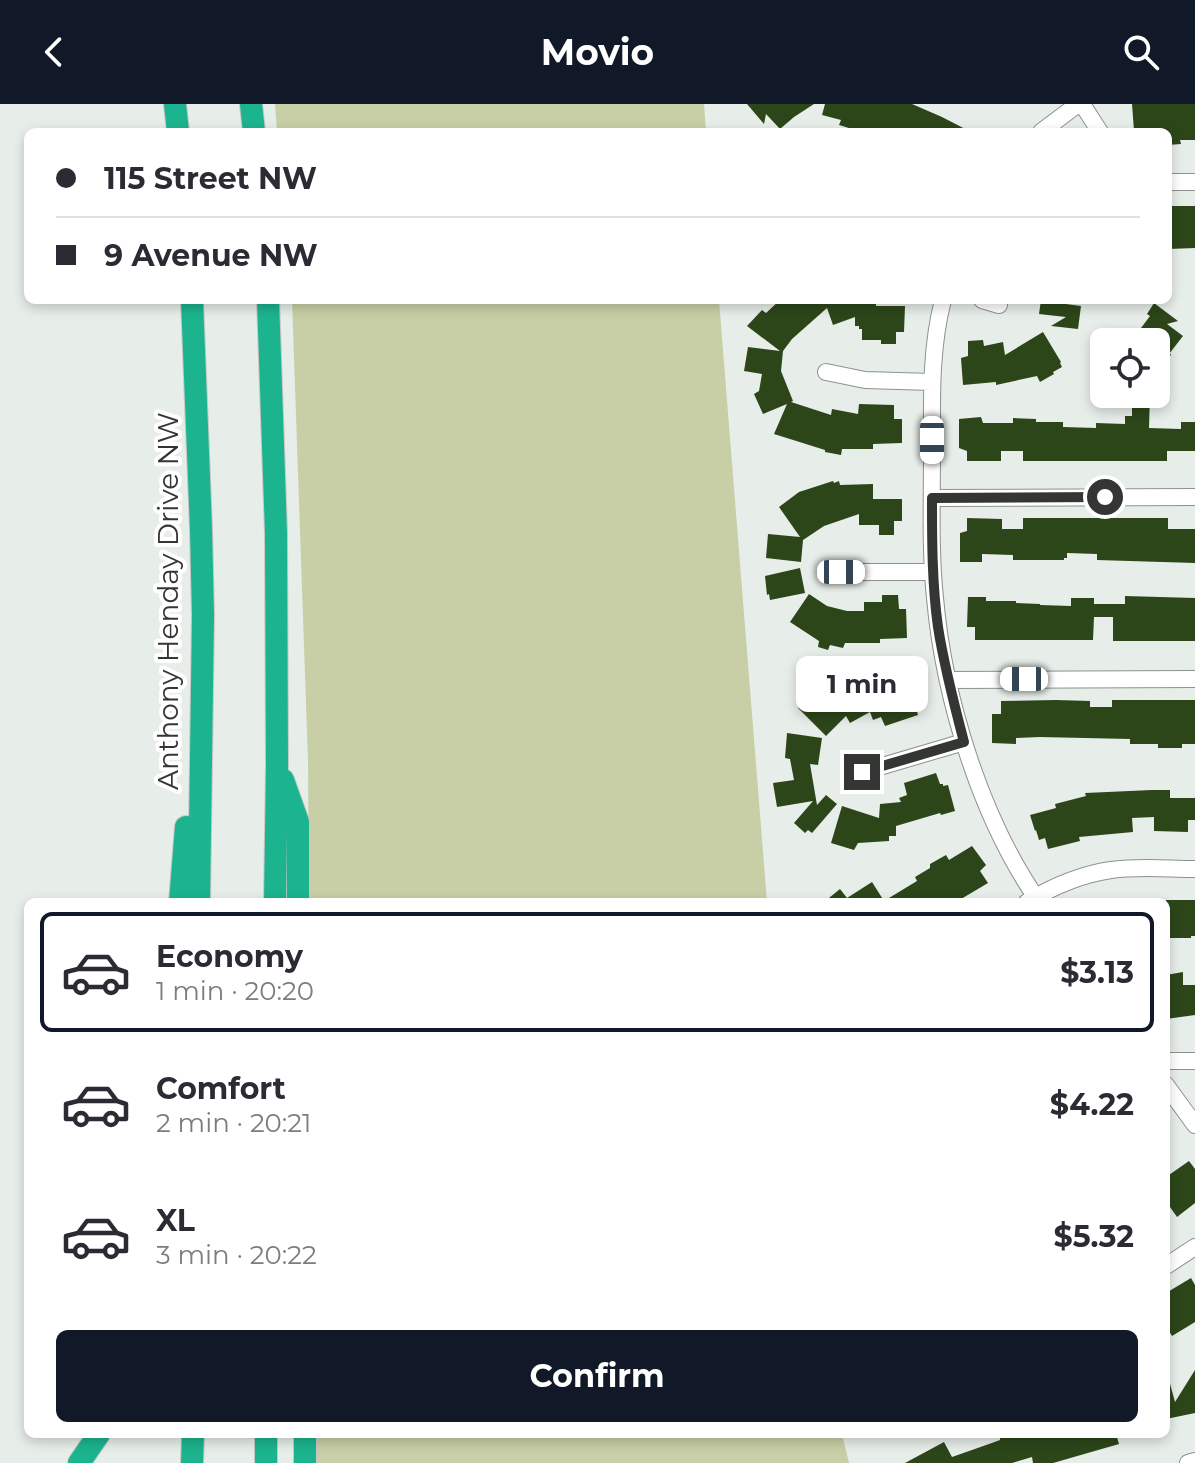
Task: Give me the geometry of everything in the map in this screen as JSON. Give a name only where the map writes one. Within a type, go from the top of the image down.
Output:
[{"type":"highway","points":[[175,104],[178,128]]},
{"type":"highway","points":[[251,104],[254,128]]},
{"type":"highway","name":"Anthony Henday Drive NW","points":[[192,304],[203,615],[199,898]]},
{"type":"highway","points":[[268,304],[276,533],[275,898]]},
{"type":"highway","points":[[180,898],[203,615]]},
{"type":"highway","points":[[277,764],[298,822],[298,898]]},
{"type":"highway","points":[[79,1463],[96,1438]]},
{"type":"highway","points":[[192,1463],[193,1438]]},
{"type":"highway","points":[[266,1438],[266,1463]]},
{"type":"highway","points":[[305,1438],[305,1463]]},
{"type":"street","points":[[1047,128],[1080,104],[1097,128]]},
{"type":"street","points":[[1172,182],[1195,182]]},
{"type":"street","points":[[942,304],[936,330],[932,382],[933,572],[938,627],[964,742],[994,819],[1033,898]]},
{"type":"street","points":[[826,372],[865,380],[932,382]]},
{"type":"street","points":[[932,498],[1195,497]]},
{"type":"street","points":[[841,572],[933,572]]},
{"type":"street","points":[[948,680],[1195,679]]},
{"type":"street","points":[[862,772],[964,742]]},
{"type":"street","points":[[1038,898],[1078,879],[1102,872],[1195,869]]},
{"type":"street","points":[[1170,1061],[1195,1061]]},
{"type":"street","points":[[1170,1091],[1195,1125]]},
{"type":"street","points":[[1170,1263],[1195,1247]]},
{"type":"street","points":[[1188,1463],[1195,1461]]},
{"type":"green space","points":[[275,104],[704,104],[706,128],[277,128]]},
{"type":"green space","points":[[292,304],[719,304],[767,898],[309,898],[308,761]]},
{"type":"green space","points":[[314,1438],[843,1438],[849,1463],[315,1463]]},
{"type":"building","points":[[747,104],[814,104],[781,128],[766,114],[764,124]]},
{"type":"building","points":[[825,104],[912,104],[963,128],[849,128],[839,125],[841,120],[822,115]]},
{"type":"building","points":[[1132,104],[1195,104],[1195,140],[1180,140],[1181,144],[1172,145],[1172,128],[1134,128]]},
{"type":"building","points":[[1172,206],[1195,206],[1195,248],[1172,249]]},
{"type":"building","points":[[776,304],[905,306],[904,332],[896,332],[896,344],[862,340],[862,329],[855,326],[855,317],[833,325],[827,308],[783,351],[781,371],[791,402],[831,415],[832,409],[858,414],[859,404],[894,405],[894,419],[902,419],[902,443],[873,444],[873,449],[842,449],[841,455],[774,434],[787,404],[763,414],[754,394],[759,391],[762,374],[744,371],[748,347],[780,351],[747,326],[762,310],[766,313]]},
{"type":"building","points":[[1040,304],[1081,306],[1078,329],[1051,326],[1066,317],[1039,314]]},
{"type":"building","points":[[1155,304],[1178,321],[1167,324],[1183,336],[1170,353],[1170,328],[1141,328],[1150,316],[1147,314]]},
{"type":"building","points":[[1043,332],[1061,362],[1062,367],[1054,374],[1040,382],[1037,376],[996,385],[996,382],[963,385],[961,358],[968,356],[968,341],[983,340],[984,346],[1003,342],[1005,355]]},
{"type":"building","points":[[1132,408],[1150,408],[1149,428],[1181,429],[1181,422],[1195,422],[1195,451],[1167,451],[1167,461],[1023,461],[1023,451],[1001,451],[1001,461],[967,461],[967,451],[959,448],[959,419],[981,417],[983,423],[1013,423],[1013,418],[1036,419],[1036,422],[1063,422],[1063,427],[1096,428],[1096,423],[1125,424],[1125,416],[1132,416]]},
{"type":"building","points":[[839,481],[840,485],[873,484],[873,499],[902,499],[902,521],[894,521],[894,535],[879,535],[879,525],[859,525],[859,514],[824,526],[803,540],[801,562],[766,558],[768,534],[800,537],[779,507],[799,492]]},
{"type":"building","points":[[967,518],[1002,519],[1002,529],[1023,529],[1023,518],[1168,518],[1168,529],[1195,529],[1195,563],[1097,560],[1097,554],[1067,553],[1064,560],[1013,560],[1013,555],[982,554],[982,562],[960,562],[960,533],[967,531]]},
{"type":"building","points":[[800,568],[805,593],[770,600],[765,576]]},
{"type":"building","points":[[809,594],[827,606],[847,611],[864,611],[864,602],[882,602],[882,595],[898,595],[899,609],[906,609],[907,638],[880,639],[880,643],[845,643],[843,648],[830,645],[828,650],[818,647],[819,641],[790,622]]},
{"type":"building","points":[[1125,596],[1195,598],[1195,641],[1113,641],[1113,617],[1094,617],[1093,640],[975,640],[975,627],[967,627],[968,597],[986,597],[986,601],[1071,606],[1071,598],[1094,598],[1094,604],[1125,604]]},
{"type":"building","points":[[913,672],[921,698],[914,701],[918,715],[885,726],[881,717],[873,720],[870,712],[850,723],[846,716],[826,736],[798,708],[812,694],[814,697],[840,682],[851,695]]},
{"type":"building","points":[[1112,700],[1195,700],[1195,744],[1182,744],[1182,748],[1158,748],[1158,744],[1130,744],[1130,739],[1040,737],[1016,738],[1016,744],[992,743],[992,714],[1001,714],[1001,701],[1090,701],[1090,707],[1112,707]]},
{"type":"building","points":[[787,733],[822,738],[818,765],[810,764],[817,805],[826,795],[837,804],[812,833],[808,830],[805,833],[794,823],[813,801],[777,807],[773,783],[794,780],[790,759],[785,758]]},
{"type":"building","points":[[936,773],[940,784],[948,785],[955,811],[896,826],[896,836],[889,836],[889,841],[858,843],[854,850],[831,843],[842,806],[879,818],[880,804],[901,802],[899,798],[907,795],[904,783]]},
{"type":"building","points":[[1170,790],[1170,798],[1195,798],[1195,820],[1188,820],[1188,832],[1154,831],[1154,817],[1132,818],[1133,832],[1079,837],[1080,841],[1048,849],[1045,838],[1039,840],[1030,815],[1086,796],[1085,793]]},
{"type":"building","points":[[972,846],[986,865],[980,871],[988,883],[963,898],[889,898],[917,881],[915,877],[930,868],[930,864],[946,855],[949,860]]},
{"type":"building","points":[[872,882],[882,898],[847,898]]},
{"type":"building","points":[[840,889],[847,898],[829,898]]},
{"type":"building","points":[[1170,900],[1195,900],[1195,936],[1170,938]]},
{"type":"building","points":[[1183,972],[1183,985],[1195,985],[1195,1015],[1170,1018],[1170,974]]},
{"type":"building","points":[[1189,1161],[1195,1169],[1195,1203],[1177,1217],[1170,1207],[1170,1174]]},
{"type":"building","points":[[1191,1278],[1195,1285],[1195,1322],[1172,1336],[1170,1333],[1170,1291]]},
{"type":"building","points":[[1195,1370],[1195,1413],[1170,1418],[1170,1384],[1175,1402]]},
{"type":"building","points":[[1117,1438],[1119,1444],[1053,1463],[1033,1463],[1032,1457],[1012,1463],[905,1463],[944,1442],[952,1457],[1000,1440]]},
{"type":"route","points":[[862,772],[964,742],[938,627],[933,572],[932,498],[1105,497]]}]
